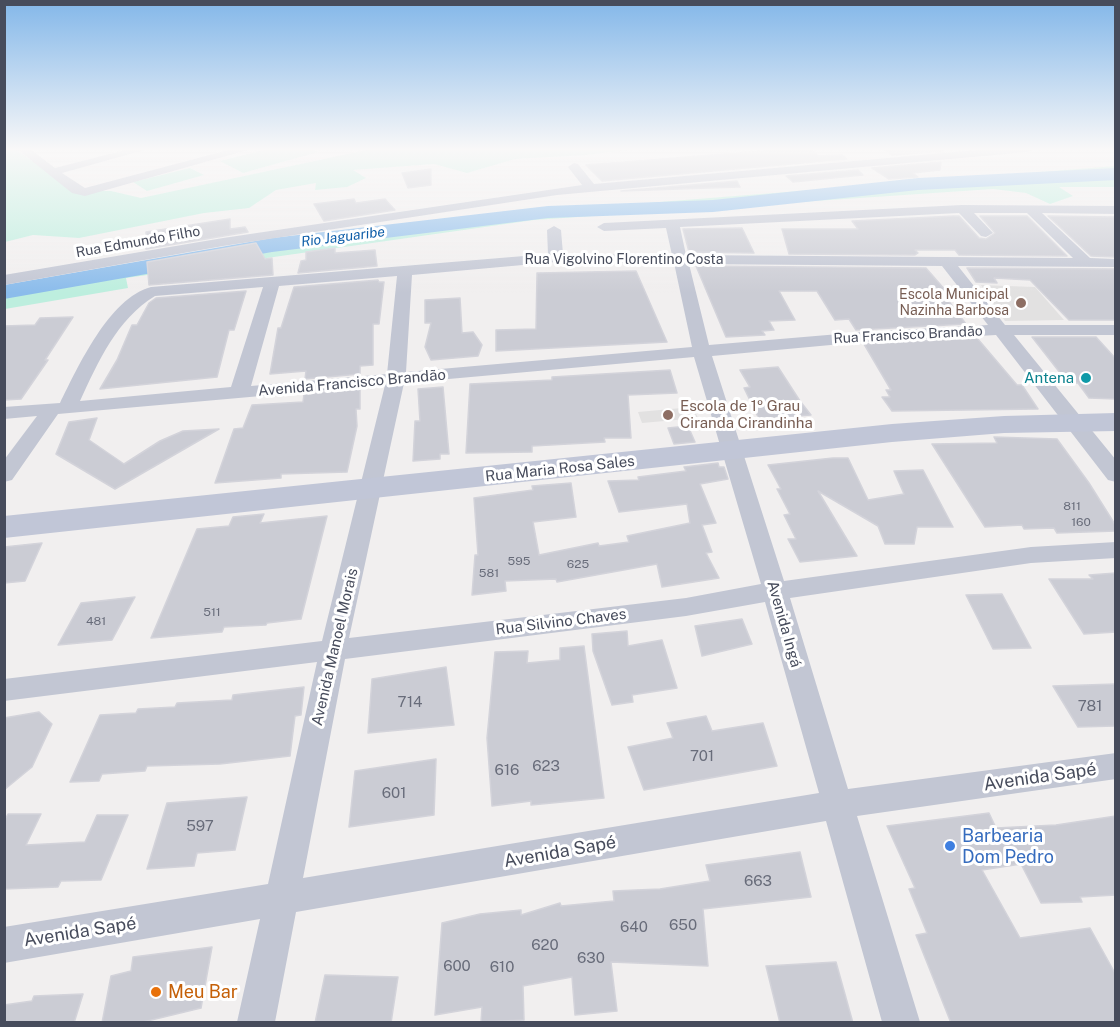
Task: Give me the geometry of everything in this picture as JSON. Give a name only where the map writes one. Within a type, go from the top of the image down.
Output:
[{"type":"main road","name":"Rua Maria Rosa Sales","points":[[4,527],[931,430],[1073,422],[1116,422]]},
{"type":"street","name":"Rua Edmundo Filho","points":[[4,280],[224,242],[530,197]]},
{"type":"street","points":[[962,209],[986,233]]},
{"type":"street","points":[[604,227],[962,209],[1116,210]]},
{"type":"street","points":[[1030,209],[1086,263]]},
{"type":"street","name":"Avenida Ingá","points":[[672,224],[701,350],[734,451],[901,1023]]},
{"type":"street","points":[[554,230],[556,258]]},
{"type":"street","name":"Rua Vigolvino Florentino Costa","points":[[60,408],[130,304],[151,292],[556,258],[1116,263]]},
{"type":"street","points":[[945,260],[1116,475]]},
{"type":"street","name":"Avenida Manoel Morais","points":[[256,1023],[333,650],[373,489],[396,379],[405,271]]},
{"type":"street","points":[[238,393],[273,281]]},
{"type":"street","name":"Rua Francisco Brandão","points":[[701,350],[999,330],[1116,330]]},
{"type":"street","name":"Avenida Francisco Brandão","points":[[60,408],[701,350]]},
{"type":"street","points":[[4,413],[60,408]]},
{"type":"street","points":[[4,475],[60,408]]},
{"type":"street","name":"Rua Silvino Chaves","points":[[4,690],[686,607],[775,591],[1031,555],[1116,550]]},
{"type":"street","name":"Avenida Sapé","points":[[4,945],[836,805],[1116,766]]},
{"type":"shaded area","name":"Escola Municipal Nazinha Barbosa","points":[[981,285],[1035,287],[1064,320],[1005,321]]},
{"type":"shaded area","name":"Escola de 1º Grau Ciranda Cirandinha","points":[[693,407],[698,418],[642,423],[638,412]]},
{"type":"green space","points":[[5,197],[266,197],[249,208],[204,213],[79,238],[33,235],[5,242]]},
{"type":"green space","points":[[723,197],[876,197],[534,220],[126,278],[128,288],[5,309],[5,290],[299,239],[482,216]]},
{"type":"green space","points":[[1035,197],[1070,197],[1050,204]]},
{"type":"building","points":[[354,199],[356,203],[385,199],[395,210],[324,221],[314,204]]},
{"type":"building","points":[[959,216],[979,238],[986,239],[995,233],[980,216],[1027,216],[1067,256],[959,255],[955,250],[915,250],[918,253],[915,255],[789,254],[782,229],[858,229],[852,221]]},
{"type":"building","points":[[1048,216],[1116,217],[1116,257],[1091,256]]},
{"type":"building","points":[[230,219],[230,229],[245,227],[248,232],[146,249],[146,232]]},
{"type":"building","points":[[742,228],[754,253],[689,252],[683,229]]},
{"type":"building","points":[[256,243],[265,259],[272,258],[273,275],[149,285],[147,262]]},
{"type":"building","points":[[335,248],[335,253],[375,250],[377,266],[298,273],[301,261],[306,260],[306,252]]},
{"type":"building","points":[[696,266],[926,268],[946,291],[941,291],[966,324],[856,330],[849,319],[835,320],[817,291],[779,291],[795,320],[769,321],[774,330],[762,331],[765,335],[726,337]]},
{"type":"building","points":[[967,268],[1116,269],[1116,320],[1069,320],[1030,280],[994,278],[997,283],[976,282]]},
{"type":"building","points":[[636,271],[667,342],[496,351],[496,330],[536,329],[537,273]]},
{"type":"building","points":[[378,280],[384,282],[379,324],[373,324],[373,365],[360,366],[360,374],[305,379],[306,371],[270,374],[278,328],[281,328],[294,287]]},
{"type":"building","points":[[246,291],[234,330],[229,330],[217,377],[100,389],[117,360],[132,325],[137,325],[149,303],[156,298]]},
{"type":"building","points":[[460,298],[462,333],[473,332],[482,345],[478,356],[431,360],[425,347],[431,323],[425,323],[425,300]]},
{"type":"building","points":[[73,317],[45,360],[48,360],[21,399],[4,400],[4,326],[35,325],[40,318]]},
{"type":"building","points":[[1032,337],[1096,337],[1116,359],[1116,399],[1089,398],[1078,383],[1068,383]]},
{"type":"building","points":[[977,338],[1017,385],[1022,385],[1038,409],[892,411],[882,397],[890,397],[886,390],[891,390],[864,344]]},
{"type":"building","points":[[778,367],[811,415],[759,419],[744,388],[750,387],[740,370]]},
{"type":"building","points":[[670,370],[677,393],[628,395],[631,438],[604,438],[605,442],[532,446],[532,452],[466,453],[470,384]]},
{"type":"building","points":[[443,387],[449,454],[440,454],[440,459],[413,461],[415,421],[420,421],[418,389]]},
{"type":"building","points":[[360,389],[360,409],[356,409],[357,426],[347,472],[281,474],[281,478],[215,483],[234,429],[243,428],[252,405],[303,402],[304,394]]},
{"type":"building","points":[[97,418],[89,440],[124,464],[160,441],[183,431],[219,429],[115,489],[56,454],[69,422]]},
{"type":"building","points":[[688,426],[695,442],[674,444],[668,428]]},
{"type":"building","points":[[994,437],[1057,439],[1089,483],[1116,526],[1116,531],[1057,533],[1054,528],[1024,529],[1022,525],[985,527],[932,444],[997,443]]},
{"type":"building","points":[[848,458],[868,500],[904,494],[894,471],[923,470],[953,527],[917,527],[914,544],[885,544],[878,526],[818,491],[857,556],[800,562],[788,539],[796,539],[784,515],[790,514],[777,489],[781,489],[768,465]]},
{"type":"building","points":[[718,463],[719,467],[724,467],[728,479],[700,484],[716,523],[702,525],[712,552],[706,553],[719,578],[662,587],[657,564],[557,582],[556,579],[505,581],[506,591],[472,595],[475,555],[478,555],[474,498],[533,490],[532,486],[571,483],[576,517],[533,522],[539,555],[598,543],[599,546],[629,542],[627,536],[690,523],[687,504],[619,512],[608,481],[639,480],[638,477],[686,471],[684,467]]},
{"type":"building","points":[[264,514],[260,523],[327,516],[301,619],[267,623],[266,625],[224,627],[222,632],[151,638],[197,529],[229,526],[233,517]]},
{"type":"building","points":[[42,543],[25,581],[4,583],[4,547]]},
{"type":"building","points":[[1116,573],[1116,632],[1084,634],[1049,579],[1093,579],[1089,575]]},
{"type":"building","points":[[1002,594],[1031,648],[993,649],[966,595]]},
{"type":"building","points":[[135,597],[112,640],[58,645],[81,603]]},
{"type":"building","points":[[742,619],[752,644],[702,656],[695,626]]},
{"type":"building","points":[[627,631],[628,646],[662,640],[677,688],[632,695],[633,702],[612,705],[593,651],[592,634]]},
{"type":"building","points":[[584,646],[604,798],[531,805],[531,801],[492,806],[487,738],[495,652],[528,651],[527,663],[560,660],[560,648]]},
{"type":"building","points":[[446,667],[454,725],[368,733],[372,679]]},
{"type":"building","points":[[1116,684],[1116,726],[1078,727],[1053,686]]},
{"type":"building","points":[[304,687],[301,715],[295,716],[290,756],[220,764],[147,766],[145,771],[102,774],[99,781],[70,782],[100,715],[136,713],[138,709],[175,707],[177,703],[232,700],[233,695]]},
{"type":"building","points":[[39,712],[52,724],[32,767],[4,790],[4,718]]},
{"type":"building","points":[[706,716],[712,731],[763,723],[777,766],[644,790],[628,747],[673,738],[667,723]]},
{"type":"building","points":[[436,759],[434,815],[349,827],[355,771]]},
{"type":"building","points":[[247,797],[235,850],[197,853],[194,866],[147,869],[167,803]]},
{"type":"building","points":[[989,813],[996,828],[1056,825],[1116,816],[1116,895],[1080,897],[1082,902],[1041,903],[1021,864],[982,870],[1020,938],[1090,928],[1116,975],[1116,1023],[951,1023],[916,935],[927,933],[909,889],[915,888],[887,826]]},
{"type":"building","points":[[8,814],[41,814],[26,845],[85,842],[97,815],[128,815],[101,880],[61,881],[58,887],[4,889],[4,821]]},
{"type":"building","points":[[800,852],[811,897],[703,909],[708,966],[611,962],[617,1011],[575,1015],[572,977],[523,986],[524,1020],[481,1022],[482,1007],[435,1015],[442,923],[480,914],[521,910],[521,915],[560,903],[561,906],[614,901],[613,891],[660,889],[710,881],[706,865]]},
{"type":"building","name":"Meu Bar","points":[[212,947],[201,1008],[139,1023],[102,1023],[111,976],[131,971],[133,957]]},
{"type":"building","points":[[836,962],[853,1023],[780,1023],[766,966]]},
{"type":"building","points":[[325,975],[398,977],[391,1023],[315,1023]]},
{"type":"building","points":[[83,994],[74,1023],[4,1023],[4,1005],[32,1001],[34,996]]},
{"type":"waterway","name":"Rio Jaguaribe","points":[[4,292],[272,245],[548,212],[713,206],[798,197]]},
{"type":"place","name":"Escola Municipal Nazinha Barbosa","points":[[1021,303]]},
{"type":"place","name":"Antena","points":[[1086,378]]},
{"type":"place","name":"Escola de 1º Grau Ciranda Cirandinha","points":[[668,415]]},
{"type":"place","name":"Barbearia Dom Pedro","points":[[950,846]]},
{"type":"place","name":"Meu Bar","points":[[156,992]]}]
